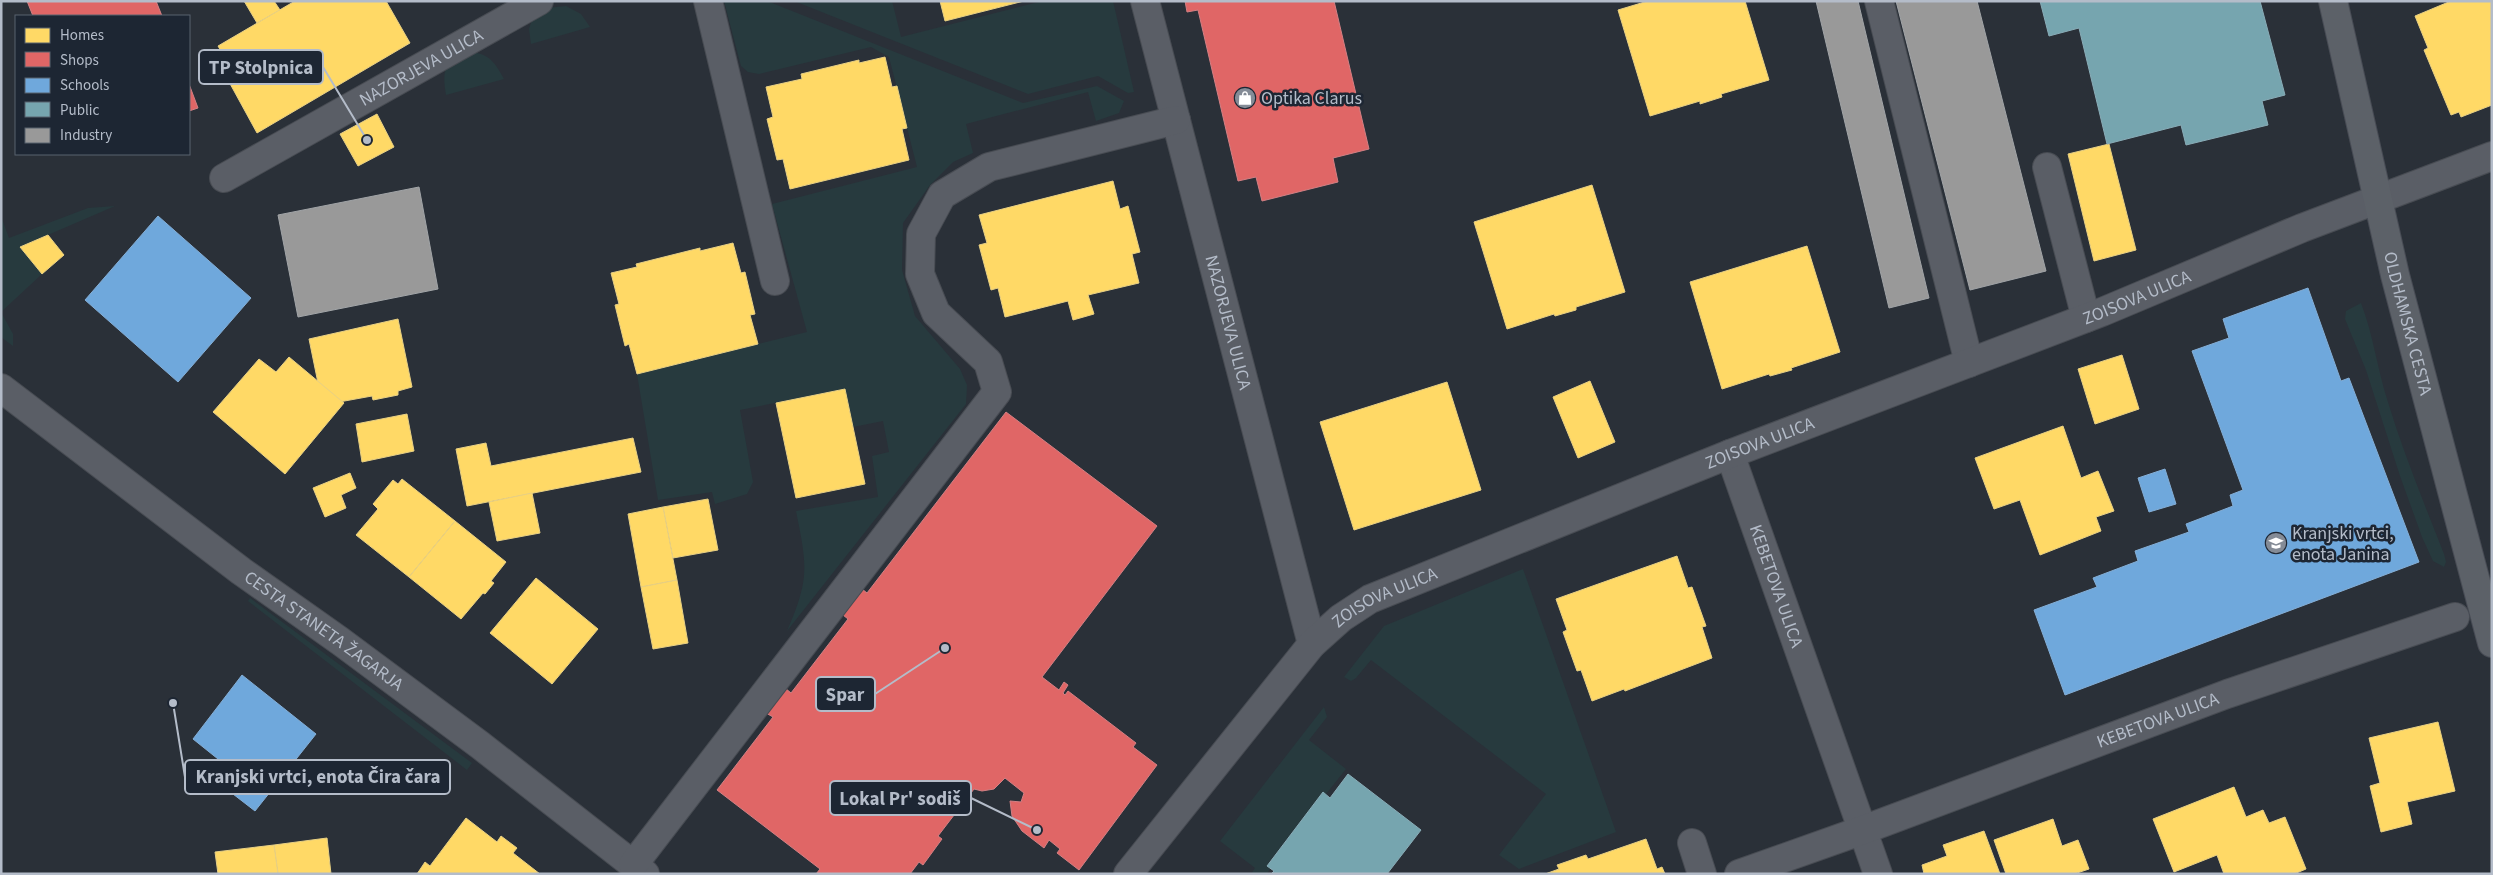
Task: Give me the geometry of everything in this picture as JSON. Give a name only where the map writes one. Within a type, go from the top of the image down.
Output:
[{"type":"main road","name":"OLDHAMSKA CESTA","points":[[2333,1],[2377,200],[2492,643]]},
{"type":"street","name":"NAZORJEVA ULICA","points":[[224,178],[539,1]]},
{"type":"street","points":[[708,1],[775,281]]},
{"type":"street","name":"NAZORJEVA ULICA","points":[[1145,1],[1312,644]]},
{"type":"street","points":[[1879,1],[1969,363]]},
{"type":"street","points":[[639,869],[997,392],[988,362],[936,313],[920,274],[921,234],[942,195],[990,167],[1176,120]]},
{"type":"street","name":"ZOISOVA ULICA","points":[[1128,874],[1312,644],[1341,618],[1385,592],[1730,454],[2086,318],[2302,228],[2492,156]]},
{"type":"street","points":[[2047,167],[2086,318]]},
{"type":"street","name":"CESTA STANETA ŽAGARJA","points":[[1,388],[242,571],[340,640],[472,739],[639,869]]},
{"type":"street","name":"KEBETOVA ULICA","points":[[1730,454],[1878,874]]},
{"type":"street","name":"KEBETOVA ULICA","points":[[1739,874],[1863,830],[2227,694],[2455,617]]},
{"type":"street","points":[[1692,843],[1702,874]]},
{"type":"green space","points":[[724,1],[767,1],[1023,103],[1097,86],[1124,101],[1119,113],[1096,121],[1088,92],[966,124],[973,153],[953,162],[930,185],[903,223],[902,270],[915,316],[960,369],[967,385],[966,404],[787,631],[800,598],[804,572],[804,559],[796,511],[878,497],[872,456],[889,452],[883,421],[853,427],[845,389],[740,410],[753,482],[747,494],[715,504],[712,492],[658,500],[637,374],[807,332],[772,204],[917,167],[889,57],[871,47],[759,74],[748,72],[741,66]]},
{"type":"green space","points":[[794,1],[892,1],[901,37],[1043,1],[1113,1],[1134,92],[1128,93],[1098,76],[1028,94]]},
{"type":"green space","points":[[566,6],[581,14],[590,27],[531,44],[529,29],[533,16],[547,8]]},
{"type":"green space","points":[[464,51],[479,53],[489,58],[504,79],[446,95],[444,80],[448,64]]},
{"type":"green space","points":[[115,206],[20,247],[42,274],[1,312],[1,216],[9,238],[88,208]]},
{"type":"green space","points":[[2361,303],[2393,419],[2444,554],[2446,562],[2444,567],[2433,561],[2422,537],[2366,370],[2345,319],[2346,311]]},
{"type":"green space","points":[[1,312],[13,334],[13,346],[1,337]]},
{"type":"green space","points":[[1523,569],[1616,832],[1519,869],[1499,855],[1546,794],[1371,660],[1356,678],[1351,681],[1344,677],[1384,626]]},
{"type":"green space","points":[[250,598],[472,763],[467,770],[248,601]]},
{"type":"green space","points":[[1324,707],[1327,717],[1309,740],[1346,769],[1326,794],[1322,793],[1267,865],[1270,869],[1267,874],[1251,874],[1255,868],[1220,841]]},
{"type":"building: Homes","points":[[244,1],[274,1],[280,10],[257,23]]},
{"type":"building: Homes","points":[[295,1],[386,1],[410,43],[257,133],[222,69],[229,65],[218,46]]},
{"type":"building: Homes","points":[[940,1],[1024,1],[945,21]]},
{"type":"building: Homes","points":[[1648,1],[1745,1],[1769,80],[1721,94],[1722,97],[1700,104],[1700,101],[1650,116],[1618,10]]},
{"type":"building: Homes","points":[[2451,1],[2492,1],[2492,105],[2461,117],[2459,112],[2451,115],[2424,50],[2428,48],[2415,16]]},
{"type":"building: Homes","points":[[885,57],[892,87],[897,86],[907,128],[902,129],[909,160],[790,189],[783,159],[777,160],[767,119],[773,117],[766,87],[802,79],[801,74],[859,60],[859,63]]},
{"type":"building: Homes","points":[[377,114],[394,147],[358,166],[340,134]]},
{"type":"building: Homes","points":[[2109,144],[2136,250],[2094,261],[2068,154]]},
{"type":"building: Homes","points":[[1113,181],[1120,209],[1128,206],[1140,252],[1132,254],[1139,283],[1088,295],[1094,314],[1073,320],[1068,301],[1005,317],[998,288],[991,290],[979,245],[987,243],[979,215]]},
{"type":"building: Homes","points":[[1592,185],[1625,292],[1576,307],[1576,310],[1555,316],[1554,314],[1507,329],[1474,222]]},
{"type":"building: Homes","points":[[48,235],[64,255],[42,274],[20,247]]},
{"type":"building: Homes","points":[[733,243],[741,273],[745,272],[755,314],[750,315],[758,344],[637,374],[629,344],[625,346],[615,305],[619,304],[611,273],[637,267],[636,264],[700,248],[700,251]]},
{"type":"building: Homes","points":[[1807,246],[1840,352],[1791,368],[1792,370],[1770,376],[1769,374],[1722,389],[1690,282]]},
{"type":"building: Homes","points":[[398,319],[412,387],[398,391],[398,395],[373,400],[372,396],[339,402],[318,383],[309,339]]},
{"type":"building: Homes","points":[[2122,355],[2139,409],[2095,424],[2078,369]]},
{"type":"building: Homes","points":[[289,357],[344,403],[285,474],[213,412],[259,359],[276,372]]},
{"type":"building: Homes","points":[[1590,381],[1615,442],[1578,458],[1553,397]]},
{"type":"building: Homes","points":[[1447,382],[1481,490],[1354,530],[1320,422]]},
{"type":"building: Homes","points":[[845,389],[865,484],[796,498],[776,403]]},
{"type":"building: Homes","points":[[407,414],[414,451],[362,462],[356,424]]},
{"type":"building: Homes","points":[[2063,426],[2081,478],[2098,471],[2114,511],[2096,517],[2101,531],[2040,555],[2020,500],[1994,509],[1975,458]]},
{"type":"building: Homes","points":[[633,438],[641,472],[467,506],[456,449],[486,443],[491,466]]},
{"type":"building: Homes","points":[[350,473],[356,488],[341,495],[346,508],[325,517],[313,488]]},
{"type":"building: Homes","points":[[402,479],[455,521],[409,577],[356,535],[378,509],[373,504],[393,480],[398,484]]},
{"type":"building: Homes","points":[[532,493],[540,533],[497,541],[489,502]]},
{"type":"building: Homes","points":[[708,499],[718,550],[673,558],[663,507]]},
{"type":"building: Homes","points":[[663,507],[677,580],[641,587],[628,514]]},
{"type":"building: Homes","points":[[455,521],[506,562],[491,581],[494,583],[461,619],[409,577]]},
{"type":"building: Homes","points":[[1677,556],[1688,588],[1692,587],[1706,626],[1702,627],[1712,658],[1625,691],[1624,689],[1592,701],[1581,670],[1577,671],[1563,632],[1567,630],[1556,599]]},
{"type":"building: Homes","points":[[536,578],[598,629],[552,684],[490,633]]},
{"type":"building: Homes","points":[[677,580],[688,643],[653,649],[641,587]]},
{"type":"building: Homes","points":[[2438,722],[2455,791],[2407,802],[2412,824],[2381,832],[2370,786],[2380,783],[2369,738]]},
{"type":"building: Homes","points":[[2234,787],[2246,817],[2263,810],[2269,823],[2285,817],[2306,869],[2294,874],[2224,874],[2217,855],[2174,872],[2153,819]]},
{"type":"building: Homes","points":[[466,818],[497,842],[501,836],[517,848],[513,853],[540,874],[417,874],[425,862],[430,866]]},
{"type":"building: Homes","points":[[2053,819],[2062,846],[2078,840],[2089,869],[2074,874],[2006,874],[1994,840]]},
{"type":"building: Homes","points":[[1984,831],[2000,874],[1924,874],[1922,865],[1947,856],[1943,845]]},
{"type":"building: Homes","points":[[327,838],[331,874],[278,874],[274,845]]},
{"type":"building: Homes","points":[[1646,839],[1657,869],[1662,867],[1665,874],[1545,874],[1559,869],[1557,865],[1586,855],[1588,859]]},
{"type":"building: Homes","points":[[274,845],[278,874],[218,874],[215,852]]},
{"type":"building: Shops","points":[[27,1],[156,1],[162,15],[33,15]]},
{"type":"building: Shops","points":[[1185,1],[1334,1],[1369,149],[1333,158],[1338,182],[1262,201],[1256,177],[1238,181],[1198,10],[1187,12]]},
{"type":"building: Shops","points":[[190,87],[198,108],[190,111]]},
{"type":"building: Shops","points":[[1006,412],[1157,526],[1042,677],[1059,690],[1064,682],[1068,685],[1063,693],[1065,695],[1068,691],[1136,743],[1133,747],[1157,765],[1079,870],[1057,853],[1060,849],[1049,840],[1044,848],[1022,831],[1012,816],[1010,801],[1021,802],[1024,793],[1005,778],[994,789],[982,791],[974,789],[938,836],[942,839],[923,865],[919,862],[910,874],[816,874],[820,869],[717,790],[773,717],[766,713],[785,688],[791,693],[848,619],[843,615],[862,589],[867,593]]},
{"type":"building: Schools","points":[[158,216],[251,298],[178,382],[85,300]]},
{"type":"building: Schools","points":[[2308,288],[2341,381],[2349,378],[2419,562],[2065,695],[2034,610],[2097,587],[2093,578],[2138,561],[2135,551],[2189,532],[2186,524],[2233,506],[2230,495],[2243,490],[2192,351],[2229,338],[2223,319]]},
{"type":"building: Schools","points":[[2165,469],[2176,504],[2149,512],[2138,478]]},
{"type":"building: Schools","points":[[242,675],[316,734],[255,811],[211,777],[216,771],[211,767],[218,759],[193,739]]},
{"type":"building: Public","points":[[2040,1],[2260,1],[2285,95],[2262,101],[2268,125],[2186,145],[2181,125],[2107,144],[2079,28],[2049,36]]},
{"type":"building: Public","points":[[1348,774],[1421,830],[1387,874],[1271,874],[1274,871],[1267,866],[1323,792],[1330,798]]},
{"type":"building: Industry","points":[[1816,1],[1858,1],[1929,298],[1889,308]]},
{"type":"building: Industry","points":[[1896,1],[1977,1],[2046,271],[1970,290]]},
{"type":"building: Industry","points":[[419,187],[438,289],[298,317],[278,215]]},
{"type":"place","name":"Optika Clarus","points":[[1245,98]]},
{"type":"place","name":"TP Stolpnica","points":[[367,140]]},
{"type":"place","name":"Kranjski vrtci, enota Janina","points":[[2276,543]]},
{"type":"place","name":"Spar","points":[[945,648]]},
{"type":"place","name":"Kranjski vrtci, enota Čira čara","points":[[173,703]]},
{"type":"place","name":"Lokal Pr' sodiš","points":[[1037,830]]}]
